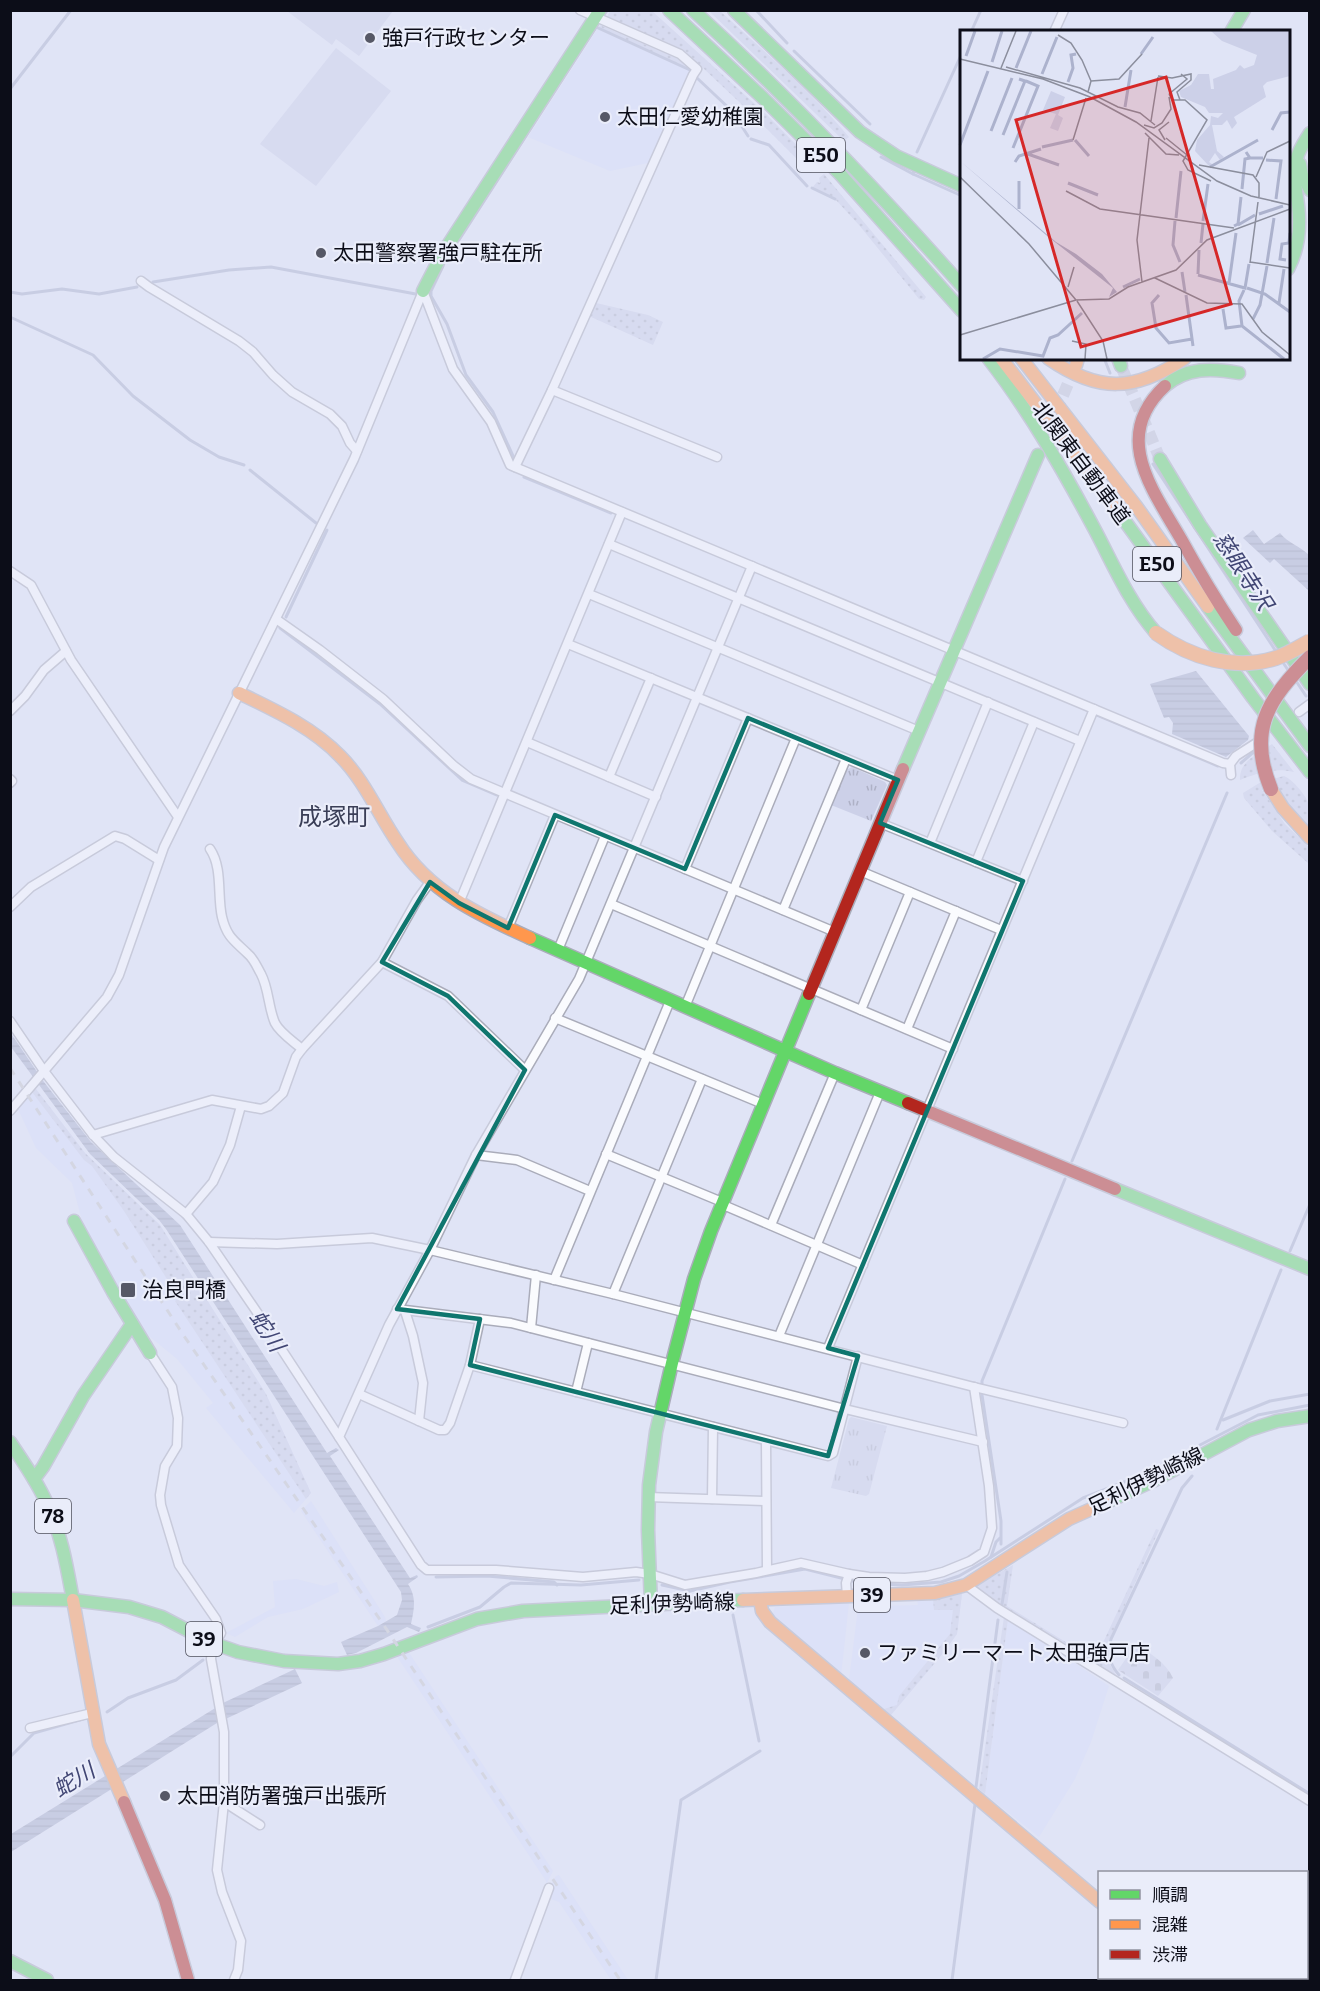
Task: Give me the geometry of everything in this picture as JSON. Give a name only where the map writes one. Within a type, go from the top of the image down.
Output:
[{"type":"main road","name":"E50","points":[[669,10],[840,174],[960,309]]},
{"type":"main road","name":"E50","points":[[693,10],[795,106],[880,194],[960,284]]},
{"type":"main road","points":[[734,10],[860,132],[896,156],[960,185]]},
{"type":"main road","points":[[1230,30],[1237,10]]},
{"type":"main road","points":[[1231,30],[1239,21],[1244,10]]},
{"type":"main road","points":[[423,291],[441,256],[598,14]]},
{"type":"main road","points":[[1307,136],[1299,164],[1302,176],[1310,190]]},
{"type":"main road","points":[[1290,265],[1299,241],[1294,171],[1298,151],[1307,136]]},
{"type":"main road","points":[[880,194],[960,268]]},
{"type":"main road","points":[[945,293],[960,320]]},
{"type":"main road","points":[[989,360],[1032,420],[1088,518],[1132,603],[1156,633],[1189,654],[1241,663],[1275,658],[1310,641]]},
{"type":"main road","name":"北関東自動車道","points":[[1003,360],[1122,517],[1253,698],[1310,772]]},
{"type":"main road","name":"北関東自動車道","points":[[1023,360],[1136,506],[1310,746]]},
{"type":"main road","points":[[1051,360],[1063,369],[1089,381],[1118,385],[1147,380],[1182,360]]},
{"type":"main road","points":[[1239,373],[1223,369],[1198,369],[1169,381],[1144,411],[1139,426],[1138,446],[1152,488],[1205,583],[1263,670],[1282,710]]},
{"type":"main road","points":[[651,1604],[648,1497],[651,1462],[659,1413],[701,1256],[939,682],[1038,455]]},
{"type":"main road","points":[[1160,459],[1200,525],[1310,684]]},
{"type":"main road","points":[[1310,657],[1296,671],[1263,719],[1260,745],[1261,759],[1271,789],[1283,808],[1310,838]]},
{"type":"main road","points":[[239,693],[302,724],[325,741],[357,775],[399,846],[430,882],[459,903],[508,928],[835,1073],[1310,1269]]},
{"type":"main road","points":[[74,1221],[150,1353]]},
{"type":"main road","points":[[34,1479],[83,1396],[132,1324]]},
{"type":"main road","name":"足利伊勢崎線","points":[[10,1599],[111,1603],[169,1620],[215,1644],[255,1656],[284,1661],[338,1664],[384,1654],[487,1617],[524,1611],[760,1600],[847,1583],[935,1593],[966,1585],[1082,1512],[1155,1480],[1250,1431],[1277,1421],[1310,1416]]},
{"type":"main road","name":"78","points":[[10,1442],[34,1479],[51,1512],[57,1528],[73,1600]]},
{"type":"main road","points":[[73,1600],[99,1744],[165,1900],[188,1980]]},
{"type":"main road","points":[[760,1600],[762,1611],[770,1622],[972,1791],[1098,1900]]},
{"type":"main road","points":[[10,1961],[48,1980]]},
{"type":"street","points":[[515,467],[697,69],[680,54],[598,14],[580,10]]},
{"type":"street","points":[[1055,30],[1064,10]]},
{"type":"street","points":[[141,281],[254,352],[273,375],[292,392],[330,414],[342,426],[350,443],[357,451]]},
{"type":"street","points":[[10,1111],[106,998],[119,975],[159,860],[178,817],[357,451],[423,291]]},
{"type":"street","points":[[423,291],[453,369],[491,422],[510,465],[1230,764]]},
{"type":"street","points":[[552,390],[717,457]]},
{"type":"street","points":[[459,903],[622,512]]},
{"type":"street","points":[[609,544],[1080,741]]},
{"type":"street","points":[[339,1437],[389,1325],[401,1310],[476,1155],[586,963],[752,566]]},
{"type":"street","points":[[10,571],[32,585],[66,651],[178,817]]},
{"type":"street","points":[[589,594],[919,731]]},
{"type":"street","points":[[276,619],[383,699],[463,774],[505,795],[835,932]]},
{"type":"street","points":[[568,644],[898,780]]},
{"type":"street","points":[[10,711],[25,696],[44,670],[66,651]]},
{"type":"street","points":[[609,777],[651,678]]},
{"type":"street","points":[[930,843],[988,702]]},
{"type":"street","points":[[1299,712],[1310,704]]},
{"type":"street","points":[[828,1348],[1094,709]]},
{"type":"street","points":[[685,870],[748,718]]},
{"type":"street","points":[[976,862],[1034,722]]},
{"type":"street","points":[[1231,775],[1230,764],[1236,756],[1267,736]]},
{"type":"street","points":[[685,1007],[796,738]]},
{"type":"street","points":[[527,742],[656,797]]},
{"type":"street","points":[[783,910],[846,759]]},
{"type":"street","points":[[508,928],[555,815]]},
{"type":"street","points":[[880,823],[1023,881]]},
{"type":"street","points":[[10,908],[31,887],[116,836],[125,838],[159,860]]},
{"type":"street","points":[[558,950],[605,836]]},
{"type":"street","points":[[210,849],[214,854],[217,867],[222,916],[227,932],[231,940],[249,955],[265,982],[275,1023],[302,1049]]},
{"type":"street","points":[[860,871],[1001,930]]},
{"type":"street","points":[[93,1135],[212,1100],[261,1109],[277,1100],[283,1093],[296,1057],[382,962],[417,900],[430,882]]},
{"type":"street","points":[[861,1010],[910,892]]},
{"type":"street","points":[[611,904],[953,1049]]},
{"type":"street","points":[[907,1029],[956,911]]},
{"type":"street","points":[[382,962],[448,996],[525,1070]]},
{"type":"street","points":[[554,1280],[670,1000]]},
{"type":"street","points":[[555,1018],[763,1104]]},
{"type":"street","points":[[10,1021],[43,1072],[93,1135],[114,1157],[186,1214],[209,1242],[421,1565],[427,1570],[496,1570],[583,1577],[636,1572],[684,1585],[806,1563],[847,1583],[927,1576],[957,1567],[984,1552],[989,1541],[992,1522],[974,1387]]},
{"type":"street","points":[[771,1225],[835,1073]]},
{"type":"street","points":[[613,1294],[702,1079]]},
{"type":"street","points":[[779,1336],[880,1092]]},
{"type":"street","points":[[186,1214],[208,1191],[213,1182],[230,1145],[241,1106]]},
{"type":"street","points":[[606,1154],[863,1265]]},
{"type":"street","points":[[476,1155],[517,1160],[590,1191]]},
{"type":"street","points":[[209,1242],[277,1244],[372,1238],[536,1275],[1123,1423]]},
{"type":"street","points":[[531,1328],[536,1275]]},
{"type":"street","points":[[401,1310],[511,1323],[983,1442]]},
{"type":"street","points":[[401,1310],[413,1336],[423,1383],[419,1421]]},
{"type":"street","points":[[359,1394],[442,1431],[447,1429],[470,1365],[480,1319]]},
{"type":"street","points":[[576,1392],[588,1343]]},
{"type":"street","points":[[150,1353],[172,1387],[178,1418],[177,1446],[165,1466],[160,1495],[161,1505],[179,1565],[221,1633],[211,1659],[223,1724],[224,1802],[218,1870],[222,1892],[241,1941],[238,1970],[234,1980]]},
{"type":"street","points":[[470,1365],[831,1455],[858,1356]]},
{"type":"street","points":[[712,1499],[713,1427]]},
{"type":"street","points":[[766,1440],[767,1570]]},
{"type":"street","points":[[648,1497],[766,1501]]},
{"type":"street","points":[[966,1585],[998,1608],[1310,1801]]},
{"type":"street","points":[[30,1728],[92,1713]]},
{"type":"street","points":[[224,1802],[260,1824]]},
{"type":"street","points":[[514,1980],[549,1888]]},
{"type":"highlighted area","points":[[748,718],[898,780],[880,823],[1023,881],[828,1348],[858,1356],[828,1456],[470,1365],[480,1319],[397,1309],[525,1070],[448,996],[382,962],[430,882],[459,903],[508,928],[555,815],[685,869]]},
{"type":"shaded area","name":"太田仁愛幼稚園","points":[[598,28],[690,70],[648,163],[610,171],[528,137]]},
{"type":"shaded area","points":[[1253,530],[1264,544],[1280,533],[1309,555],[1308,590],[1274,559],[1270,563],[1243,538]]},
{"type":"shaded area","points":[[1196,671],[1249,736],[1248,740],[1226,757],[1172,734],[1173,723],[1169,717],[1164,718],[1150,684]]},
{"type":"shaded area","points":[[10,1032],[44,1082],[91,1142],[180,1225],[327,1453],[336,1448],[339,1450],[330,1456],[410,1578],[417,1575],[418,1577],[408,1584],[414,1599],[411,1624],[421,1628],[419,1632],[407,1627],[356,1653],[347,1655],[341,1642],[397,1615],[402,1600],[401,1592],[166,1229],[90,1154],[11,1047]]},
{"type":"shaded area","points":[[36,1089],[85,1153],[160,1225],[266,1394],[311,1493],[294,1513],[206,1408],[213,1403],[177,1359],[144,1332],[114,1283],[82,1221],[72,1183],[36,1148],[18,1109]]},
{"type":"shaded area","points":[[311,1501],[385,1617],[386,1621],[378,1626],[301,1511]]},
{"type":"shaded area","points":[[296,1579],[324,1586],[337,1582],[339,1592],[303,1609],[268,1617],[235,1637],[226,1633],[275,1607],[273,1581]]},
{"type":"shaded area","points":[[962,1594],[957,1634],[891,1715],[849,1680],[858,1608],[866,1607],[867,1602],[882,1601],[882,1606],[918,1605],[917,1600]]},
{"type":"shaded area","points":[[849,1603],[841,1676],[774,1620],[775,1607]]},
{"type":"shaded area","points":[[1008,1619],[1109,1686],[1091,1742],[1075,1779],[1039,1837],[985,1794]]},
{"type":"shaded area","points":[[408,1651],[553,1871],[546,1884],[396,1655]]},
{"type":"shaded area","points":[[295,1669],[302,1683],[217,1723],[11,1852],[11,1834],[225,1702]]},
{"type":"shaded area","points":[[559,1875],[628,1980],[611,1980],[559,1902],[548,1898],[552,1883]]},
{"type":"green space","points":[[287,11],[393,11],[359,56],[336,39],[332,45]]},
{"type":"green space","points":[[610,11],[652,11],[767,115],[817,166],[811,173],[686,52],[607,17]]},
{"type":"green space","points":[[709,11],[720,11],[770,56],[803,87],[849,137],[844,141]]},
{"type":"green space","points":[[600,25],[687,63],[690,70],[598,28]]},
{"type":"green space","points":[[336,48],[391,91],[316,186],[260,144]]},
{"type":"green space","points":[[824,174],[926,297],[924,300],[919,299],[835,199],[812,188],[817,182],[820,183],[819,178]]},
{"type":"green space","points":[[596,303],[648,315],[663,322],[653,345],[589,316]]},
{"type":"green space","points":[[1272,744],[1294,772],[1273,770],[1240,780],[1246,763]]},
{"type":"green space","points":[[852,767],[887,785],[871,821],[831,805],[846,770]]},
{"type":"green space","points":[[1284,776],[1295,784],[1308,801],[1309,830],[1274,785],[1262,790],[1285,824],[1309,847],[1309,864],[1272,831],[1244,798],[1243,793],[1261,782]]},
{"type":"green space","points":[[36,1089],[85,1153],[160,1225],[266,1394],[311,1493],[306,1499],[175,1301],[179,1298],[124,1211],[92,1166],[84,1160],[32,1092]]},
{"type":"green space","points":[[851,1417],[887,1426],[869,1494],[866,1496],[831,1488]]},
{"type":"green space","points":[[1156,1529],[1159,1530],[1106,1647],[1106,1658],[1115,1676],[972,1588],[1013,1565],[1007,1606],[1090,1657],[1094,1657],[1101,1647]]},
{"type":"green space","points":[[962,1594],[957,1634],[891,1715],[884,1709],[897,1705],[899,1696],[950,1634],[953,1610],[934,1610],[933,1598]]},
{"type":"green space","points":[[1004,1617],[1008,1619],[985,1794],[979,1789]]},
{"type":"green space","points":[[1134,1647],[1157,1658],[1173,1678],[1158,1696],[1118,1670]]},
{"type":"waterway","points":[[10,89],[71,10]]},
{"type":"waterway","points":[[756,10],[787,43]]},
{"type":"waterway","name":"慈眼寺沢","points":[[972,30],[981,10]]},
{"type":"waterway","points":[[448,257],[596,27],[690,70]]},
{"type":"waterway","points":[[794,51],[870,124]]},
{"type":"waterway","name":"慈眼寺沢","points":[[917,152],[960,57]]},
{"type":"waterway","points":[[697,78],[732,111],[748,136]]},
{"type":"waterway","points":[[751,139],[769,145],[807,186]]},
{"type":"waterway","points":[[881,157],[913,174]]},
{"type":"waterway","name":"慈眼寺沢","points":[[914,170],[913,174],[960,195]]},
{"type":"waterway","points":[[812,188],[835,199]]},
{"type":"waterway","points":[[443,266],[431,291],[431,296],[447,324],[466,375],[493,412],[514,458]]},
{"type":"waterway","points":[[153,282],[229,270],[271,267],[421,295]]},
{"type":"waterway","points":[[10,292],[22,294],[62,289],[99,294],[137,287]]},
{"type":"waterway","points":[[10,317],[93,355],[133,396],[190,440],[219,457],[244,465]]},
{"type":"waterway","name":"慈眼寺沢","points":[[1105,360],[1110,373]]},
{"type":"waterway","name":"慈眼寺沢","points":[[1153,464],[1277,653]]},
{"type":"waterway","points":[[250,470],[316,523]]},
{"type":"waterway","points":[[524,477],[611,513]]},
{"type":"waterway","points":[[286,617],[327,530]]},
{"type":"waterway","points":[[280,628],[380,704],[462,780],[497,795]]},
{"type":"waterway","name":"慈眼寺沢","points":[[1282,661],[1290,673]]},
{"type":"waterway","name":"慈眼寺沢","points":[[1296,681],[1306,696]]},
{"type":"waterway","points":[[1097,715],[1218,766]]},
{"type":"waterway","name":"慈眼寺沢","points":[[1241,763],[1256,750]]},
{"type":"waterway","points":[[1072,1161],[1227,793]]},
{"type":"waterway","points":[[1001,1544],[1001,1521],[982,1395],[982,1381],[1065,1179]]},
{"type":"waterway","points":[[1290,1251],[1310,1204]]},
{"type":"waterway","points":[[1217,1429],[1281,1270]]},
{"type":"waterway","points":[[1223,1420],[1270,1401],[1310,1394]]},
{"type":"waterway","points":[[662,1585],[690,1591],[805,1569],[861,1583],[902,1585],[941,1582],[959,1576],[985,1561],[1083,1498],[1142,1475],[1258,1415],[1310,1405]]},
{"type":"waterway","points":[[1119,1675],[1110,1658],[1111,1639],[1182,1488],[1192,1476]]},
{"type":"waterway","points":[[991,1557],[996,1542],[1000,1538]]},
{"type":"waterway","points":[[1002,1604],[1007,1572]]},
{"type":"waterway","points":[[436,1577],[487,1576],[554,1582],[557,1585]]},
{"type":"waterway","points":[[428,1627],[480,1607],[511,1583],[581,1585],[639,1580]]},
{"type":"waterway","points":[[733,1615],[759,1741]]},
{"type":"waterway","points":[[976,1787],[998,1620]]},
{"type":"waterway","points":[[107,1712],[128,1698],[176,1680],[203,1660]]},
{"type":"waterway","points":[[1124,1678],[1310,1794]]},
{"type":"waterway","points":[[10,1757],[34,1733],[83,1719]]},
{"type":"waterway","points":[[656,1980],[681,1800],[760,1751]]},
{"type":"waterway","points":[[952,1980],[975,1804]]},
{"type":"tunnel","points":[[1121,366],[1160,459]]},
{"type":"tunnel","points":[[1056,412],[1075,367]]},
{"type":"railway","points":[[10,1068],[184,1336],[381,1621],[620,1980]]},
{"type":"traffic: fast","points":[[423,291],[441,256],[600,10]]},
{"type":"traffic: fast","points":[[669,10],[840,174],[960,309]]},
{"type":"traffic: fast","points":[[693,10],[831,145],[960,284]]},
{"type":"traffic: fast","points":[[734,10],[860,132],[896,156],[960,185]]},
{"type":"traffic: fast","points":[[1232,30],[1244,10]]},
{"type":"traffic: fast","points":[[1290,264],[1297,246],[1299,230],[1295,169],[1299,151],[1310,133]]},
{"type":"traffic: fast","points":[[1300,164],[1302,175],[1310,190]]},
{"type":"traffic: fast","points":[[989,360],[1045,442],[1130,596],[1156,633]]},
{"type":"traffic: fast","points":[[1119,360],[1121,366]]},
{"type":"traffic: fast","points":[[1165,386],[1182,375],[1200,370],[1239,373]]},
{"type":"traffic: fast","points":[[903,769],[1038,455]]},
{"type":"traffic: fast","points":[[1160,459],[1200,525],[1310,684]]},
{"type":"traffic: fast","points":[[1119,513],[1253,698],[1310,772]]},
{"type":"traffic: fast","points":[[1208,607],[1310,746]]},
{"type":"traffic: fast","points":[[530,938],[908,1103]]},
{"type":"traffic: fast","points":[[651,1604],[649,1485],[656,1432],[672,1363],[694,1279],[711,1231],[809,994]]},
{"type":"traffic: fast","points":[[1115,1189],[1310,1269]]},
{"type":"traffic: fast","points":[[74,1221],[150,1353]]},
{"type":"traffic: fast","points":[[34,1479],[83,1396],[132,1324]]},
{"type":"traffic: fast","points":[[1107,1502],[1155,1480],[1249,1430],[1277,1421],[1310,1416]]},
{"type":"traffic: fast","points":[[10,1442],[35,1481],[53,1517],[64,1552],[73,1600]]},
{"type":"traffic: fast","points":[[10,1599],[73,1600],[129,1607],[162,1617],[210,1642],[238,1652],[284,1661],[338,1664],[384,1654],[477,1619],[523,1611],[743,1600]]},
{"type":"traffic: fast","points":[[10,1961],[47,1980]]},
{"type":"traffic: slow","points":[[1003,360],[1119,513]]},
{"type":"traffic: slow","points":[[1023,360],[1136,506],[1208,607]]},
{"type":"traffic: slow","points":[[1051,360],[1083,378],[1116,384],[1150,377],[1182,360]]},
{"type":"traffic: slow","points":[[1076,365],[1077,360]]},
{"type":"traffic: slow","points":[[1156,633],[1169,642],[1198,655],[1213,660],[1244,663],[1276,658],[1310,641]]},
{"type":"traffic: slow","points":[[239,693],[305,728],[340,756],[357,776],[410,860],[440,889],[474,911],[530,938]]},
{"type":"traffic: slow","points":[[1271,789],[1283,808],[1310,838]]},
{"type":"traffic: slow","points":[[743,1600],[935,1593],[966,1585],[1069,1519],[1107,1502]]},
{"type":"traffic: slow","points":[[73,1600],[99,1744],[124,1802]]},
{"type":"traffic: slow","points":[[760,1600],[762,1611],[770,1622],[1098,1900]]},
{"type":"traffic: jam","points":[[1165,386],[1149,405],[1141,424],[1139,443],[1142,462],[1159,501],[1207,585],[1236,630]]},
{"type":"traffic: jam","points":[[1271,789],[1261,749],[1266,717],[1283,687],[1310,657]]},
{"type":"traffic: jam","points":[[809,994],[903,769]]},
{"type":"traffic: jam","points":[[908,1103],[1115,1189]]},
{"type":"traffic: jam","points":[[124,1802],[165,1900],[188,1980]]},
{"type":"place","name":"強戸行政センター","points":[[370,38]]},
{"type":"place","name":"太田仁愛幼稚園","points":[[605,117]]},
{"type":"place","name":"太田警察署強戸駐在所","points":[[321,253]]},
{"type":"place","name":"治良門橋","points":[[128,1290]]},
{"type":"place","name":"ファミリーマート太田強戸店","points":[[865,1653]]},
{"type":"place","name":"太田消防署強戸出張所","points":[[165,1796]]},
{"type":"district","name":"成塚町","points":[[334,817]]},
{"type":"water label","name":"蛇川","points":[[267,1331]]},
{"type":"water label","name":"蛇川","points":[[74,1780]]}]
